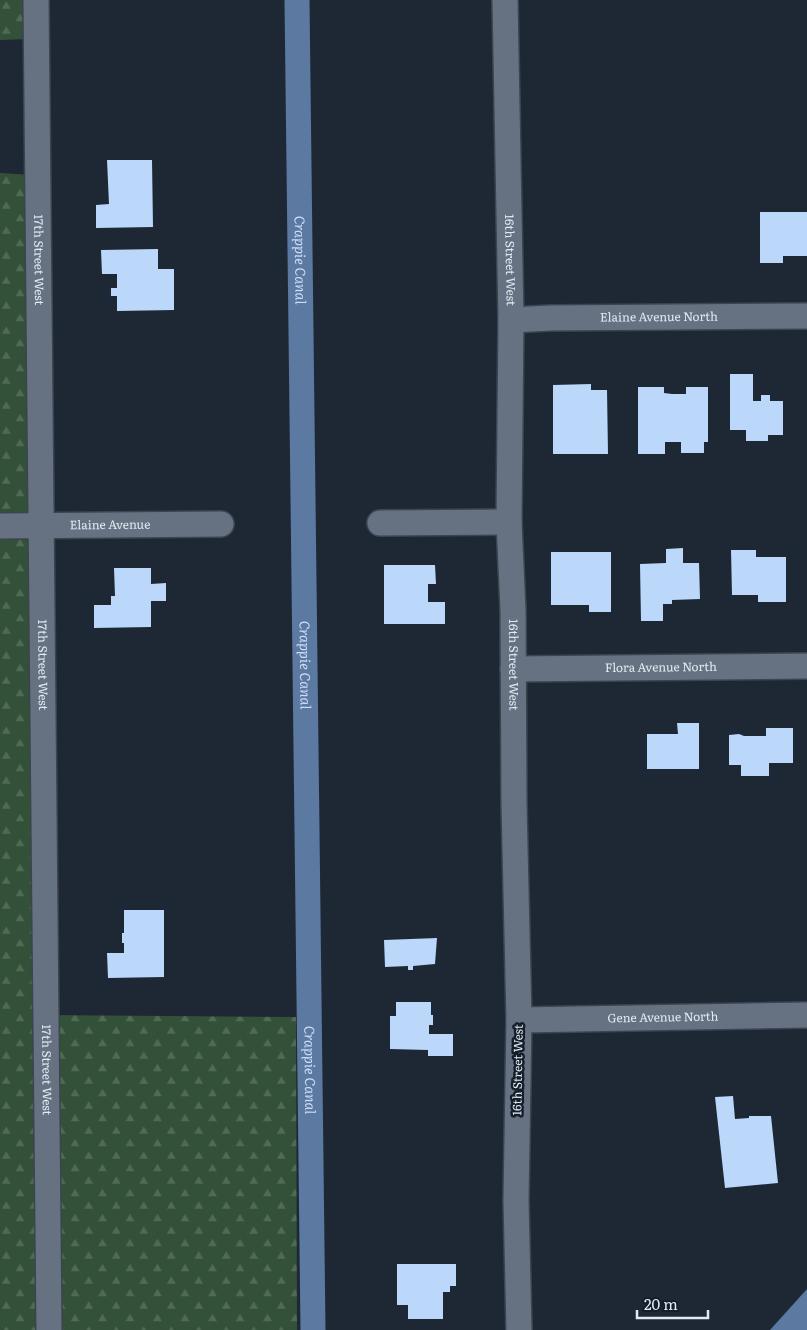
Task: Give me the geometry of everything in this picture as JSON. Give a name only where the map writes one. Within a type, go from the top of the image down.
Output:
[{"type":"street","name":"17th Street West","points":[[36,0],[49,1330]]},
{"type":"street","name":"16th Street West","points":[[505,0],[511,320],[509,522],[513,610],[518,1020],[516,1200],[519,1330]]},
{"type":"street","name":"Elaine Avenue North","points":[[511,320],[807,316]]},
{"type":"street","points":[[380,522],[509,522]]},
{"type":"street","name":"Elaine Avenue","points":[[0,526],[221,524]]},
{"type":"street","name":"Flora Avenue North","points":[[513,669],[807,666]]},
{"type":"street","name":"Gene Avenue North","points":[[518,1020],[807,1015]]},
{"type":"green space","points":[[0,0],[30,0],[29,39],[0,40]]},
{"type":"green space","points":[[0,173],[47,176],[43,1015],[296,1017],[297,1330],[0,1330]]},
{"type":"water","points":[[807,1289],[807,1330],[770,1330]]},
{"type":"building","points":[[107,160],[152,160],[153,227],[96,228],[96,205],[109,204]]},
{"type":"building","points":[[760,212],[807,212],[807,256],[783,256],[783,263],[760,263]]},
{"type":"building","points":[[158,249],[158,269],[174,269],[174,310],[117,311],[117,296],[111,296],[111,288],[117,288],[117,274],[102,274],[101,250]]},
{"type":"building","points":[[730,374],[753,374],[753,401],[761,401],[761,395],[770,395],[770,401],[783,401],[783,435],[768,435],[768,441],[746,441],[746,430],[730,430]]},
{"type":"building","points":[[591,384],[591,390],[607,390],[608,454],[553,454],[553,385]]},
{"type":"building","points":[[638,387],[664,387],[664,393],[686,394],[686,387],[708,387],[708,442],[704,442],[704,453],[681,453],[681,442],[665,442],[665,454],[638,454]]},
{"type":"building","points":[[683,548],[683,563],[699,563],[700,599],[672,600],[672,604],[663,604],[663,621],[641,621],[640,564],[666,563],[666,549]]},
{"type":"building","points":[[731,550],[756,550],[756,557],[786,557],[786,602],[758,602],[758,595],[732,595]]},
{"type":"building","points":[[551,552],[611,552],[611,612],[589,612],[589,605],[551,605]]},
{"type":"building","points":[[384,565],[435,565],[436,584],[428,584],[428,602],[445,602],[445,624],[384,624]]},
{"type":"building","points":[[114,568],[151,568],[151,584],[166,583],[166,601],[151,601],[151,627],[94,628],[94,605],[111,605],[111,596],[115,596]]},
{"type":"building","points":[[677,723],[699,723],[699,769],[647,769],[647,734],[678,734]]},
{"type":"building","points":[[766,728],[793,728],[793,763],[769,763],[769,776],[741,776],[741,765],[729,765],[729,735],[766,736]]},
{"type":"building","points":[[124,910],[164,910],[164,977],[108,978],[107,953],[124,953],[122,933],[124,933]]},
{"type":"building","points":[[437,938],[435,964],[413,966],[413,970],[408,970],[408,966],[385,967],[384,940]]},
{"type":"building","points":[[396,1002],[431,1002],[433,1025],[429,1025],[429,1034],[453,1034],[453,1056],[428,1056],[428,1050],[390,1049],[390,1016],[396,1016]]},
{"type":"building","points":[[733,1096],[735,1119],[749,1118],[749,1116],[771,1116],[778,1183],[725,1188],[715,1097]]},
{"type":"building","points":[[397,1264],[456,1264],[456,1286],[450,1286],[450,1292],[443,1292],[443,1319],[408,1319],[408,1305],[397,1305]]},
{"type":"waterway","name":"Crappie Canal","points":[[297,0],[313,1330]]}]
